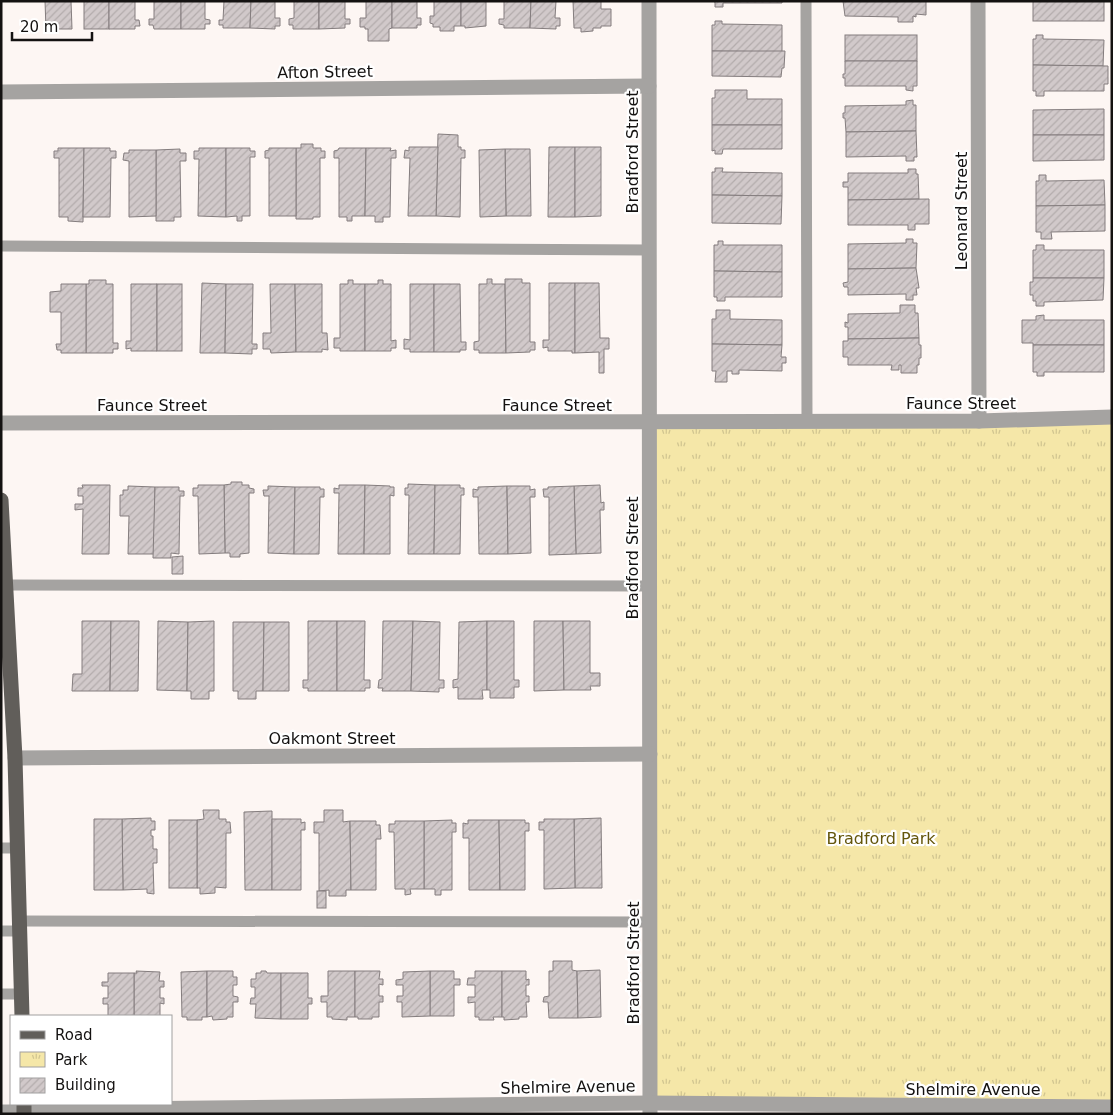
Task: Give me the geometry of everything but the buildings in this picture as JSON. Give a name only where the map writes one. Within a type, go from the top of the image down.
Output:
[{"type":"main road","points":[[1,500],[15,758],[22,1015]]},
{"type":"street","name":"Bradford Street","points":[[649,1],[650,1109]]},
{"type":"street","name":"Leonard Street","points":[[978,1],[979,421]]},
{"type":"street","name":"Afton Street","points":[[1,92],[650,86]]},
{"type":"street","name":"Faunce Street","points":[[1,423],[979,421],[1112,418]]},
{"type":"street","name":"Oakmont Street","points":[[15,758],[650,754]]},
{"type":"street","name":"Shelmire Avenue","points":[[24,1109],[1112,1107]]},
{"type":"lane","points":[[806,1],[807,421]]},
{"type":"lane","points":[[1,246],[649,250]]},
{"type":"lane","points":[[6,585],[650,586]]},
{"type":"lane","points":[[1,848],[17,848]]},
{"type":"lane","points":[[1,931],[19,926],[650,922]]},
{"type":"lane","points":[[1,994],[21,994]]},
{"type":"lane","points":[[1,1110],[24,1109]]},
{"type":"green space","name":"Bradford Park","points":[[1112,417],[1112,1107],[650,1103],[650,422]]}]
